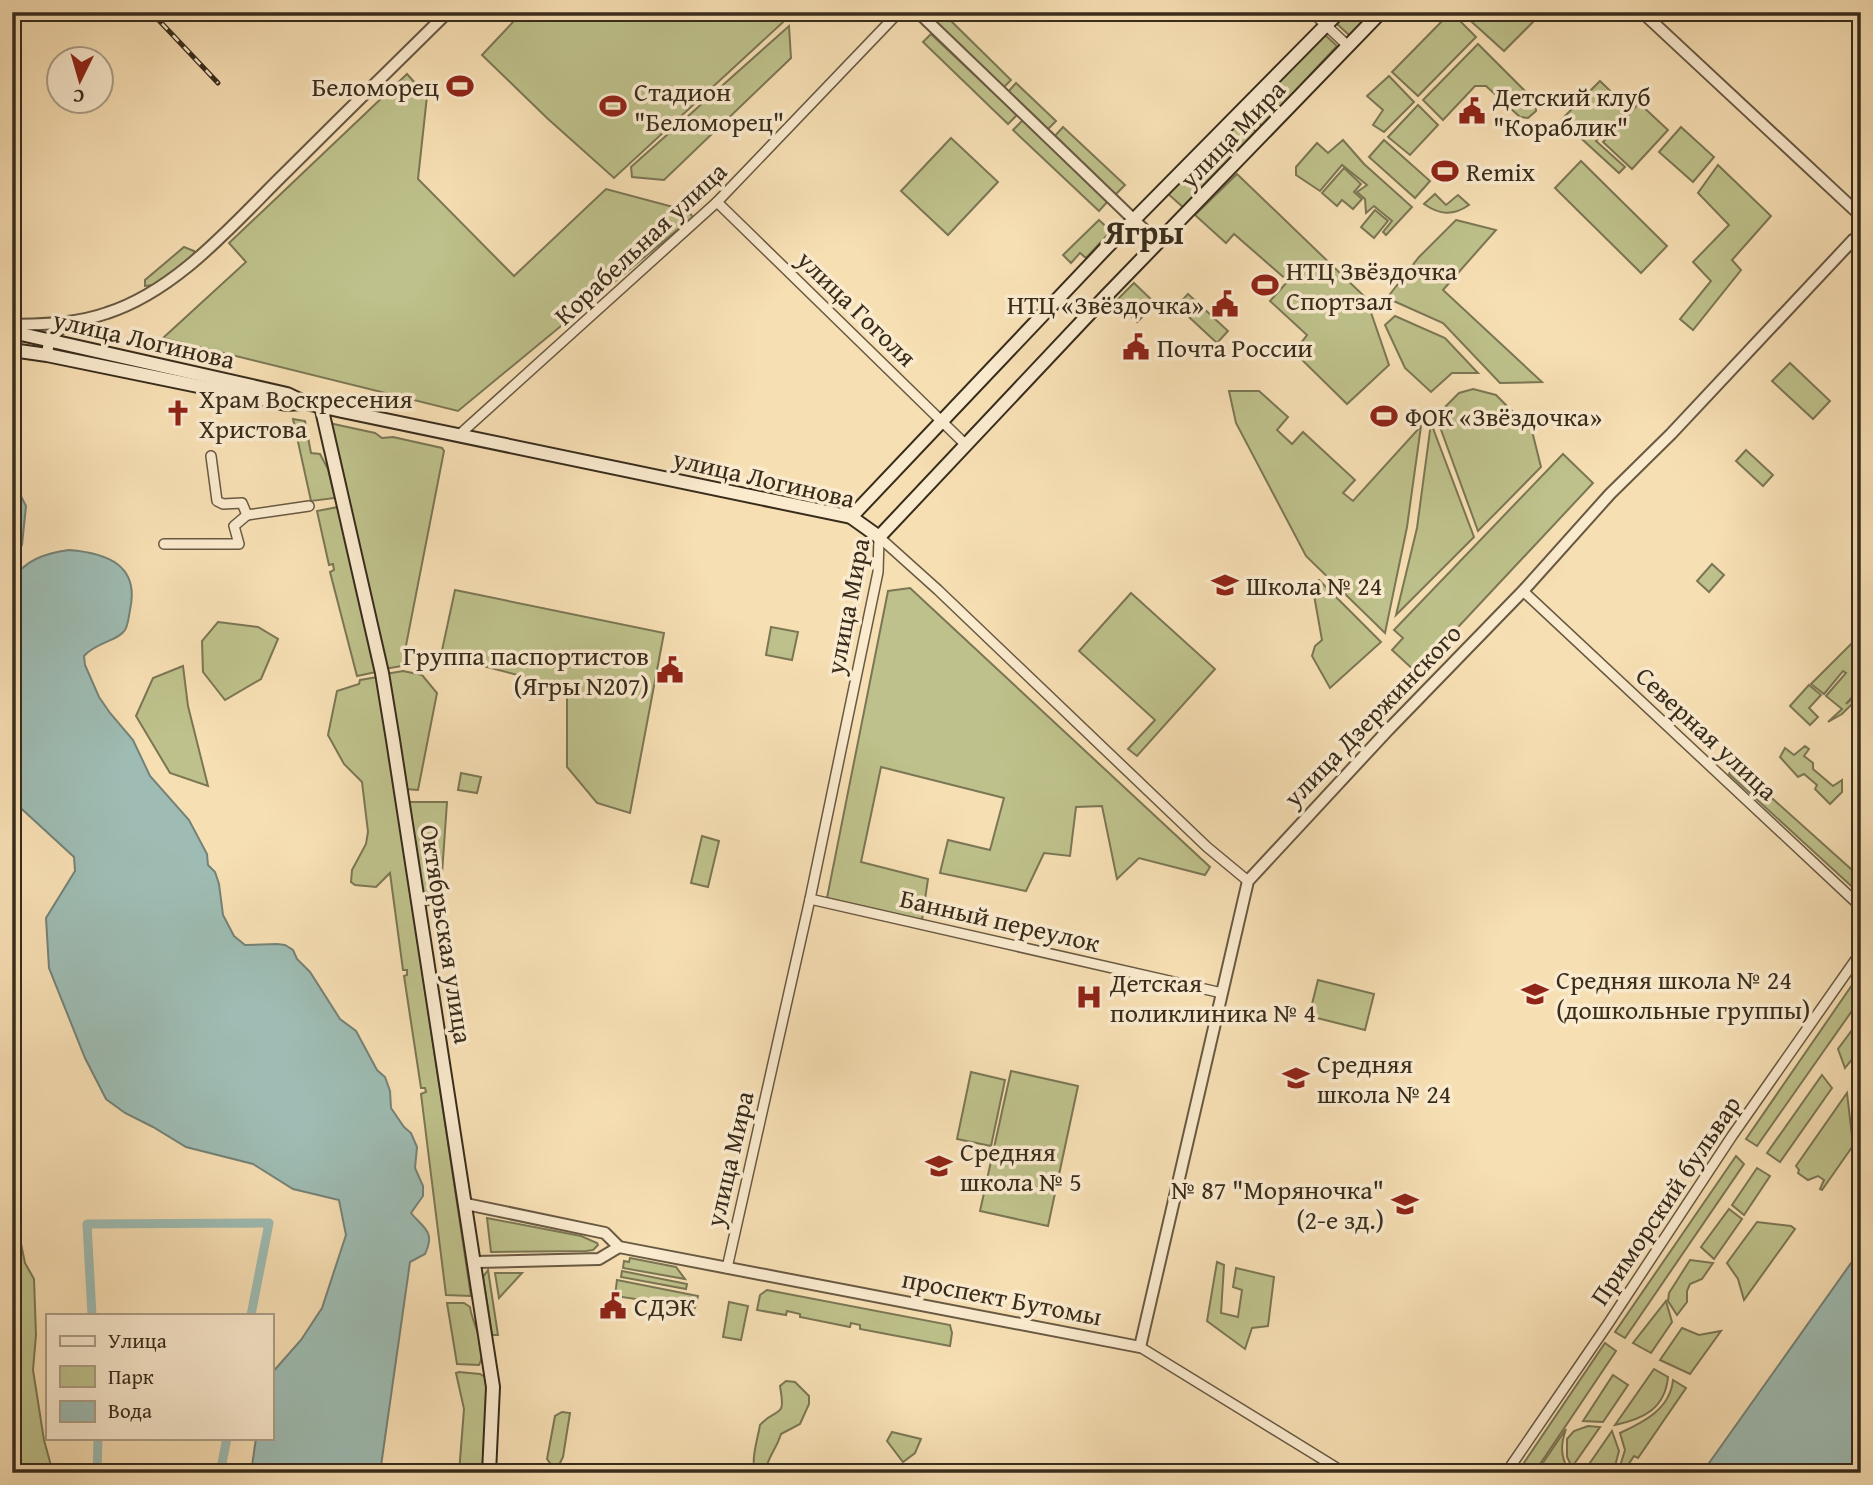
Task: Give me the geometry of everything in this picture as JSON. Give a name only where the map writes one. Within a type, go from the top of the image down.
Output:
[{"type":"main road","name":"улица Мира","points":[[851,517],[1107,247],[1339,12]]},
{"type":"main road","name":"улица Мира","points":[[879,537],[1381,12]]},
{"type":"main road","name":"улица Логинова","points":[[12,332],[287,394],[306,403],[851,517],[879,537]]},
{"type":"main road","name":"улица Логинова","points":[[12,350],[286,404],[306,403]]},
{"type":"main road","name":"Октябрьская улица","points":[[321,406],[382,673],[476,1262],[493,1387],[489,1473]]},
{"type":"street","points":[[12,325],[66,323],[107,313],[156,291],[183,271],[448,12]]},
{"type":"street","name":"Корабельная улица","points":[[459,435],[718,202],[899,12]]},
{"type":"street","points":[[918,12],[1158,243]]},
{"type":"street","points":[[1312,12],[1348,46]]},
{"type":"street","points":[[1642,12],[1861,216]]},
{"type":"street","name":"улица Гоголя","points":[[718,202],[966,445]]},
{"type":"street","name":"улица Дзержинского","points":[[1140,1347],[1248,881],[1388,730],[1523,591],[1610,494],[1853,240],[1861,235]]},
{"type":"street","points":[[47,355],[49,340],[66,323]]},
{"type":"street","points":[[211,456],[216,501],[223,504],[242,503],[247,515]]},
{"type":"street","points":[[164,544],[239,544],[234,526],[247,515],[309,506]]},
{"type":"street","name":"улица Логинова","points":[[879,537],[1208,847],[1248,881]]},
{"type":"street","name":"улица Мира","points":[[727,1268],[810,899],[878,572],[879,537]]},
{"type":"street","name":"Северная улица","points":[[1523,591],[1861,907]]},
{"type":"street","name":"Банный переулок","points":[[810,899],[1222,993]]},
{"type":"street","name":"Приморский бульвар","points":[[1506,1473],[1732,1136],[1861,953]]},
{"type":"street","name":"проспект Бутомы","points":[[466,1204],[605,1233],[619,1247],[1140,1347],[1345,1473]]},
{"type":"street","points":[[476,1262],[599,1259],[619,1247]]},
{"type":"street","points":[[12,1445],[14,1473]]},
{"type":"green space","name":"Стадион \"Беломорец\"","points":[[505,12],[794,12],[614,178],[482,55],[514,21]]},
{"type":"green space","points":[[925,12],[942,12],[1011,80],[1003,88]]},
{"type":"green space","points":[[1346,12],[1371,12],[1349,35],[1336,23]]},
{"type":"green space","points":[[1451,12],[1476,37],[1418,96],[1392,72]]},
{"type":"green space","points":[[1543,12],[1504,51],[1463,14]]},
{"type":"green space","points":[[789,26],[791,58],[664,180],[632,177],[631,167]]},
{"type":"green space","points":[[1321,31],[1337,46],[1262,126],[1246,111]]},
{"type":"green space","points":[[931,34],[1017,115],[1008,124],[923,42]]},
{"type":"green space","points":[[1478,44],[1536,102],[1536,111],[1528,118],[1520,117],[1486,86],[1475,86],[1443,120],[1423,100]]},
{"type":"green space","points":[[407,74],[427,96],[418,179],[514,276],[606,189],[688,211],[693,217],[458,411],[163,338],[246,262],[229,243]]},
{"type":"green space","points":[[1389,76],[1414,102],[1384,132],[1373,125],[1383,110],[1367,96]]},
{"type":"green space","points":[[1600,81],[1628,108],[1596,141],[1625,167],[1619,173],[1561,120]]},
{"type":"green space","points":[[1016,83],[1056,121],[1046,131],[1007,93]]},
{"type":"green space","points":[[1639,103],[1668,130],[1632,169],[1603,142]]},
{"type":"green space","points":[[1418,105],[1438,125],[1410,155],[1388,137]]},
{"type":"green space","points":[[1239,116],[1256,132],[1184,208],[1167,193]]},
{"type":"green space","points":[[1023,120],[1108,201],[1099,211],[1013,130]]},
{"type":"green space","points":[[1063,127],[1125,185],[1114,196],[1053,138]]},
{"type":"green space","points":[[1681,127],[1714,157],[1693,182],[1659,152]]},
{"type":"green space","points":[[951,138],[998,182],[948,235],[901,191]]},
{"type":"green space","points":[[1343,140],[1364,164],[1412,207],[1386,235],[1383,232],[1392,221],[1374,206],[1366,213],[1365,199],[1357,192],[1367,185],[1342,165],[1320,191],[1296,175],[1296,167],[1317,143],[1328,153]]},
{"type":"green space","points":[[1384,140],[1430,181],[1415,198],[1369,157]]},
{"type":"green space","points":[[1581,161],[1667,246],[1641,273],[1555,188]]},
{"type":"green space","points":[[1718,165],[1771,216],[1732,260],[1741,270],[1693,330],[1680,319],[1711,281],[1693,262],[1729,225],[1698,193]]},
{"type":"green space","points":[[1344,168],[1361,184],[1354,192],[1362,199],[1353,209],[1342,200],[1337,206],[1322,193]]},
{"type":"green space","points":[[1237,174],[1366,298],[1389,365],[1347,404],[1294,352],[1307,335],[1270,301],[1288,281],[1234,234],[1226,243],[1195,215]]},
{"type":"green space","points":[[1435,194],[1446,205],[1458,195],[1469,205],[1446,213],[1436,210],[1424,204]]},
{"type":"green space","points":[[1375,210],[1388,221],[1374,238],[1361,227]]},
{"type":"green space","points":[[1099,220],[1111,231],[1086,258],[1080,253],[1071,263],[1063,255]]},
{"type":"green space","points":[[1456,220],[1496,230],[1443,290],[1542,382],[1500,383],[1443,323],[1387,298],[1419,257]]},
{"type":"green space","points":[[184,247],[194,251],[194,257],[154,285],[145,286],[145,280]]},
{"type":"green space","points":[[1134,283],[1156,304],[1137,322],[1116,301]]},
{"type":"green space","points":[[1188,294],[1228,331],[1217,343],[1177,306]]},
{"type":"green space","points":[[1395,316],[1445,338],[1478,373],[1452,373],[1431,392],[1405,368],[1385,325]]},
{"type":"green space","points":[[1790,363],[1830,401],[1813,419],[1772,381]]},
{"type":"green space","points":[[1473,389],[1496,395],[1532,431],[1541,467],[1478,531],[1436,416],[1459,393]]},
{"type":"green space","points":[[1229,391],[1259,391],[1288,417],[1277,430],[1292,444],[1303,432],[1355,480],[1343,493],[1353,501],[1421,426],[1407,527],[1385,633],[1306,556],[1236,423]]},
{"type":"green space","points":[[293,419],[305,421],[311,453],[320,454],[328,469],[335,498],[311,501]]},
{"type":"green space","points":[[329,423],[375,433],[382,438],[393,437],[442,448],[444,451],[402,666],[384,669]]},
{"type":"green space","points":[[1431,423],[1474,537],[1396,615],[1417,528]]},
{"type":"green space","points":[[1746,450],[1773,475],[1763,486],[1736,461]]},
{"type":"green space","points":[[1563,454],[1593,483],[1416,672],[1392,650],[1403,638],[1394,630]]},
{"type":"green space","points":[[338,507],[376,672],[357,676],[330,572],[334,570],[333,564],[329,565],[317,511]]},
{"type":"green space","points":[[1712,564],[1724,575],[1709,592],[1697,581]]},
{"type":"green space","points":[[1319,580],[1381,642],[1330,688],[1312,656],[1315,646],[1322,640],[1312,584]]},
{"type":"green space","points":[[910,588],[1210,867],[1205,875],[1139,858],[1117,879],[1102,806],[1076,807],[1070,856],[1044,853],[1026,891],[940,873],[948,840],[990,850],[1004,798],[881,767],[861,862],[928,879],[922,920],[827,898],[888,591]]},
{"type":"green space","points":[[455,590],[664,633],[630,813],[597,803],[567,767],[567,688],[441,655]]},
{"type":"green space","points":[[1131,593],[1215,669],[1137,756],[1128,749],[1155,720],[1079,651]]},
{"type":"green space","points":[[218,622],[258,627],[278,639],[261,679],[225,700],[203,672],[202,641]]},
{"type":"green space","points":[[771,627],[798,632],[792,660],[766,655]]},
{"type":"green space","points":[[1854,641],[1861,647],[1861,671],[1856,675],[1861,674],[1861,687],[1846,704],[1861,691],[1861,700],[1858,698],[1842,714],[1828,722],[1842,709],[1826,696],[1846,673],[1843,671],[1824,694],[1811,684]]},
{"type":"green space","points":[[183,666],[188,706],[208,786],[170,773],[136,716],[153,678]]},
{"type":"green space","points":[[403,671],[422,675],[437,693],[418,790],[405,789],[385,674]]},
{"type":"green space","points":[[378,677],[471,1296],[446,1295],[421,1094],[426,1092],[425,1088],[421,1088],[404,976],[407,975],[407,970],[403,970],[390,873],[376,887],[355,885],[351,882],[352,870],[366,844],[368,832],[362,782],[344,764],[328,735],[337,691],[359,684],[360,680]]},
{"type":"green space","points":[[1809,685],[1821,695],[1809,708],[1818,717],[1810,725],[1790,706]]},
{"type":"green space","points":[[1805,746],[1809,749],[1804,756],[1813,763],[1813,769],[1833,786],[1842,780],[1842,792],[1830,804],[1815,789],[1817,785],[1804,774],[1798,777],[1780,757],[1785,748],[1794,755]]},
{"type":"green space","points":[[1734,764],[1861,878],[1861,895],[1729,774]]},
{"type":"green space","points":[[461,773],[481,777],[477,793],[458,790]]},
{"type":"green space","points":[[406,802],[447,802],[440,903],[424,906]]},
{"type":"green space","points":[[702,836],[719,841],[708,887],[691,883]]},
{"type":"green space","points":[[1861,972],[1861,998],[1757,1146],[1746,1139]]},
{"type":"green space","points":[[1318,980],[1374,994],[1365,1030],[1309,1016]]},
{"type":"green space","points":[[1861,1018],[1861,1048],[1845,1068],[1838,1049]]},
{"type":"green space","points":[[1011,1071],[1078,1086],[1048,1226],[980,1211]]},
{"type":"green space","points":[[971,1072],[1005,1080],[991,1146],[957,1139]]},
{"type":"green space","points":[[1822,1075],[1832,1088],[1780,1162],[1767,1153]]},
{"type":"green space","points":[[1861,1078],[1861,1137],[1857,1135],[1852,1091]]},
{"type":"green space","points":[[1847,1093],[1852,1136],[1857,1140],[1822,1190],[1820,1189],[1824,1180],[1818,1176],[1808,1180],[1798,1173],[1796,1166]]},
{"type":"green space","points":[[1736,1156],[1744,1164],[1625,1338],[1615,1332]]},
{"type":"green space","points":[[1757,1168],[1770,1176],[1744,1215],[1732,1205]]},
{"type":"green space","points":[[12,1201],[25,1263],[34,1279],[36,1335],[33,1370],[44,1440],[53,1473],[12,1473]]},
{"type":"green space","points":[[1729,1209],[1742,1219],[1714,1259],[1701,1247]]},
{"type":"green space","points":[[487,1218],[581,1236],[598,1245],[593,1250],[586,1251],[491,1252]]},
{"type":"green space","points":[[1757,1222],[1791,1226],[1795,1229],[1744,1300],[1738,1279],[1727,1263]]},
{"type":"green space","points":[[630,1258],[676,1267],[685,1279],[623,1268],[624,1261],[629,1262]]},
{"type":"green space","points":[[1690,1260],[1713,1263],[1702,1279],[1690,1284],[1687,1302],[1677,1315],[1668,1301],[1669,1293]]},
{"type":"green space","points":[[1217,1262],[1224,1265],[1221,1313],[1238,1317],[1242,1290],[1233,1287],[1236,1268],[1274,1277],[1268,1326],[1252,1328],[1245,1349],[1207,1321]]},
{"type":"green space","points":[[488,1270],[498,1335],[492,1335],[483,1277]]},
{"type":"green space","points":[[622,1271],[687,1284],[686,1289],[621,1277]]},
{"type":"green space","points":[[495,1273],[522,1273],[499,1298]]},
{"type":"green space","points":[[617,1280],[698,1296],[695,1308],[615,1296]]},
{"type":"green space","points":[[767,1290],[950,1325],[950,1346],[860,1329],[860,1325],[851,1323],[850,1327],[800,1317],[800,1314],[787,1311],[786,1315],[757,1310],[760,1295]]},
{"type":"green space","points":[[1666,1301],[1672,1322],[1651,1353],[1633,1343]]},
{"type":"green space","points":[[729,1302],[748,1306],[741,1340],[723,1337]]},
{"type":"green space","points":[[447,1303],[464,1303],[470,1307],[481,1343],[482,1358],[479,1365],[457,1364]]},
{"type":"green space","points":[[1682,1328],[1699,1335],[1721,1331],[1690,1374],[1660,1360]]},
{"type":"green space","points":[[1605,1343],[1616,1351],[1534,1473],[1517,1473]]},
{"type":"green space","points":[[1654,1369],[1668,1377],[1666,1388],[1657,1405],[1643,1416],[1615,1425]]},
{"type":"green space","points":[[456,1373],[485,1377],[487,1392],[482,1473],[459,1473],[464,1409]]},
{"type":"green space","points":[[1613,1375],[1628,1385],[1603,1422],[1583,1421]]},
{"type":"green space","points":[[1673,1380],[1686,1388],[1638,1458],[1634,1456],[1626,1468],[1620,1466],[1625,1450],[1620,1433],[1647,1419],[1661,1407],[1671,1390]]},
{"type":"green space","points":[[786,1381],[795,1382],[809,1396],[809,1404],[800,1424],[781,1434],[767,1465],[754,1465],[760,1425],[781,1408],[780,1386]]},
{"type":"green space","points":[[562,1412],[570,1413],[563,1457],[556,1471],[547,1459],[555,1416]]},
{"type":"green space","points":[[1588,1426],[1600,1427],[1572,1467],[1567,1457],[1567,1439],[1574,1431]]},
{"type":"green space","points":[[1566,1429],[1562,1450],[1568,1471],[1536,1473]]},
{"type":"green space","points":[[1612,1431],[1619,1451],[1615,1466],[1605,1473],[1583,1473]]},
{"type":"green space","points":[[892,1432],[921,1439],[915,1453],[903,1462],[887,1441]]},
{"type":"water","points":[[12,479],[26,506],[22,545],[12,559]]},
{"type":"water","points":[[69,550],[96,554],[118,564],[125,572],[132,595],[125,630],[84,656],[85,665],[99,697],[133,740],[150,776],[189,820],[207,854],[208,865],[215,872],[223,915],[234,936],[245,945],[277,944],[293,950],[340,1019],[356,1031],[377,1070],[385,1077],[390,1091],[391,1108],[411,1133],[417,1147],[415,1168],[423,1186],[423,1196],[411,1213],[427,1230],[429,1240],[425,1254],[410,1262],[380,1473],[251,1473],[256,1440],[273,1440],[273,1372],[301,1340],[322,1308],[346,1235],[339,1200],[293,1189],[253,1164],[186,1147],[125,1113],[106,1099],[85,1058],[49,968],[46,918],[75,871],[74,857],[12,800],[12,581],[29,563],[52,553]]},
{"type":"water","points":[[1861,1249],[1861,1473],[1702,1473]]},
{"type":"waterway","points":[[92,1314],[87,1224],[269,1223],[251,1314]]},
{"type":"waterway","points":[[97,1473],[98,1440]]},
{"type":"waterway","points":[[220,1473],[227,1440]]},
{"type":"railway","points":[[151,12],[218,83]]},
{"type":"place","name":"Беломорец","points":[[460,86]]},
{"type":"place","name":"Стадион \"Беломорец\"","points":[[613,106]]},
{"type":"place","name":"Детский клуб \"Кораблик\"","points":[[1472,111]]},
{"type":"place","name":"Remix","points":[[1445,171]]},
{"type":"place","name":"НТЦ Звёздочка Спортзал","points":[[1265,285]]},
{"type":"place","name":"НТЦ «Звёздочка»","points":[[1225,304]]},
{"type":"place","name":"Почта России","points":[[1136,347]]},
{"type":"place","name":"Храм Воскресения Христова","points":[[178,413]]},
{"type":"place","name":"ФОК «Звёздочка»","points":[[1384,416]]},
{"type":"place","name":"Школа № 24","points":[[1225,585]]},
{"type":"place","name":"Группа паспортистов (Ягры N207)","points":[[670,670]]},
{"type":"place","name":"Средняя школа № 24 (дошкольные группы)","points":[[1535,994]]},
{"type":"place","name":"Детская поликлиника № 4","points":[[1089,997]]},
{"type":"place","name":"Средняя школа № 24","points":[[1296,1078]]},
{"type":"place","name":"Средняя школа № 5","points":[[939,1166]]},
{"type":"place","name":"№ 87 \"Моряночка\" (2-е зд.)","points":[[1405,1204]]},
{"type":"place","name":"СДЭК","points":[[613,1306]]},
{"type":"district","name":"Ягры","points":[[1144,232]]}]
